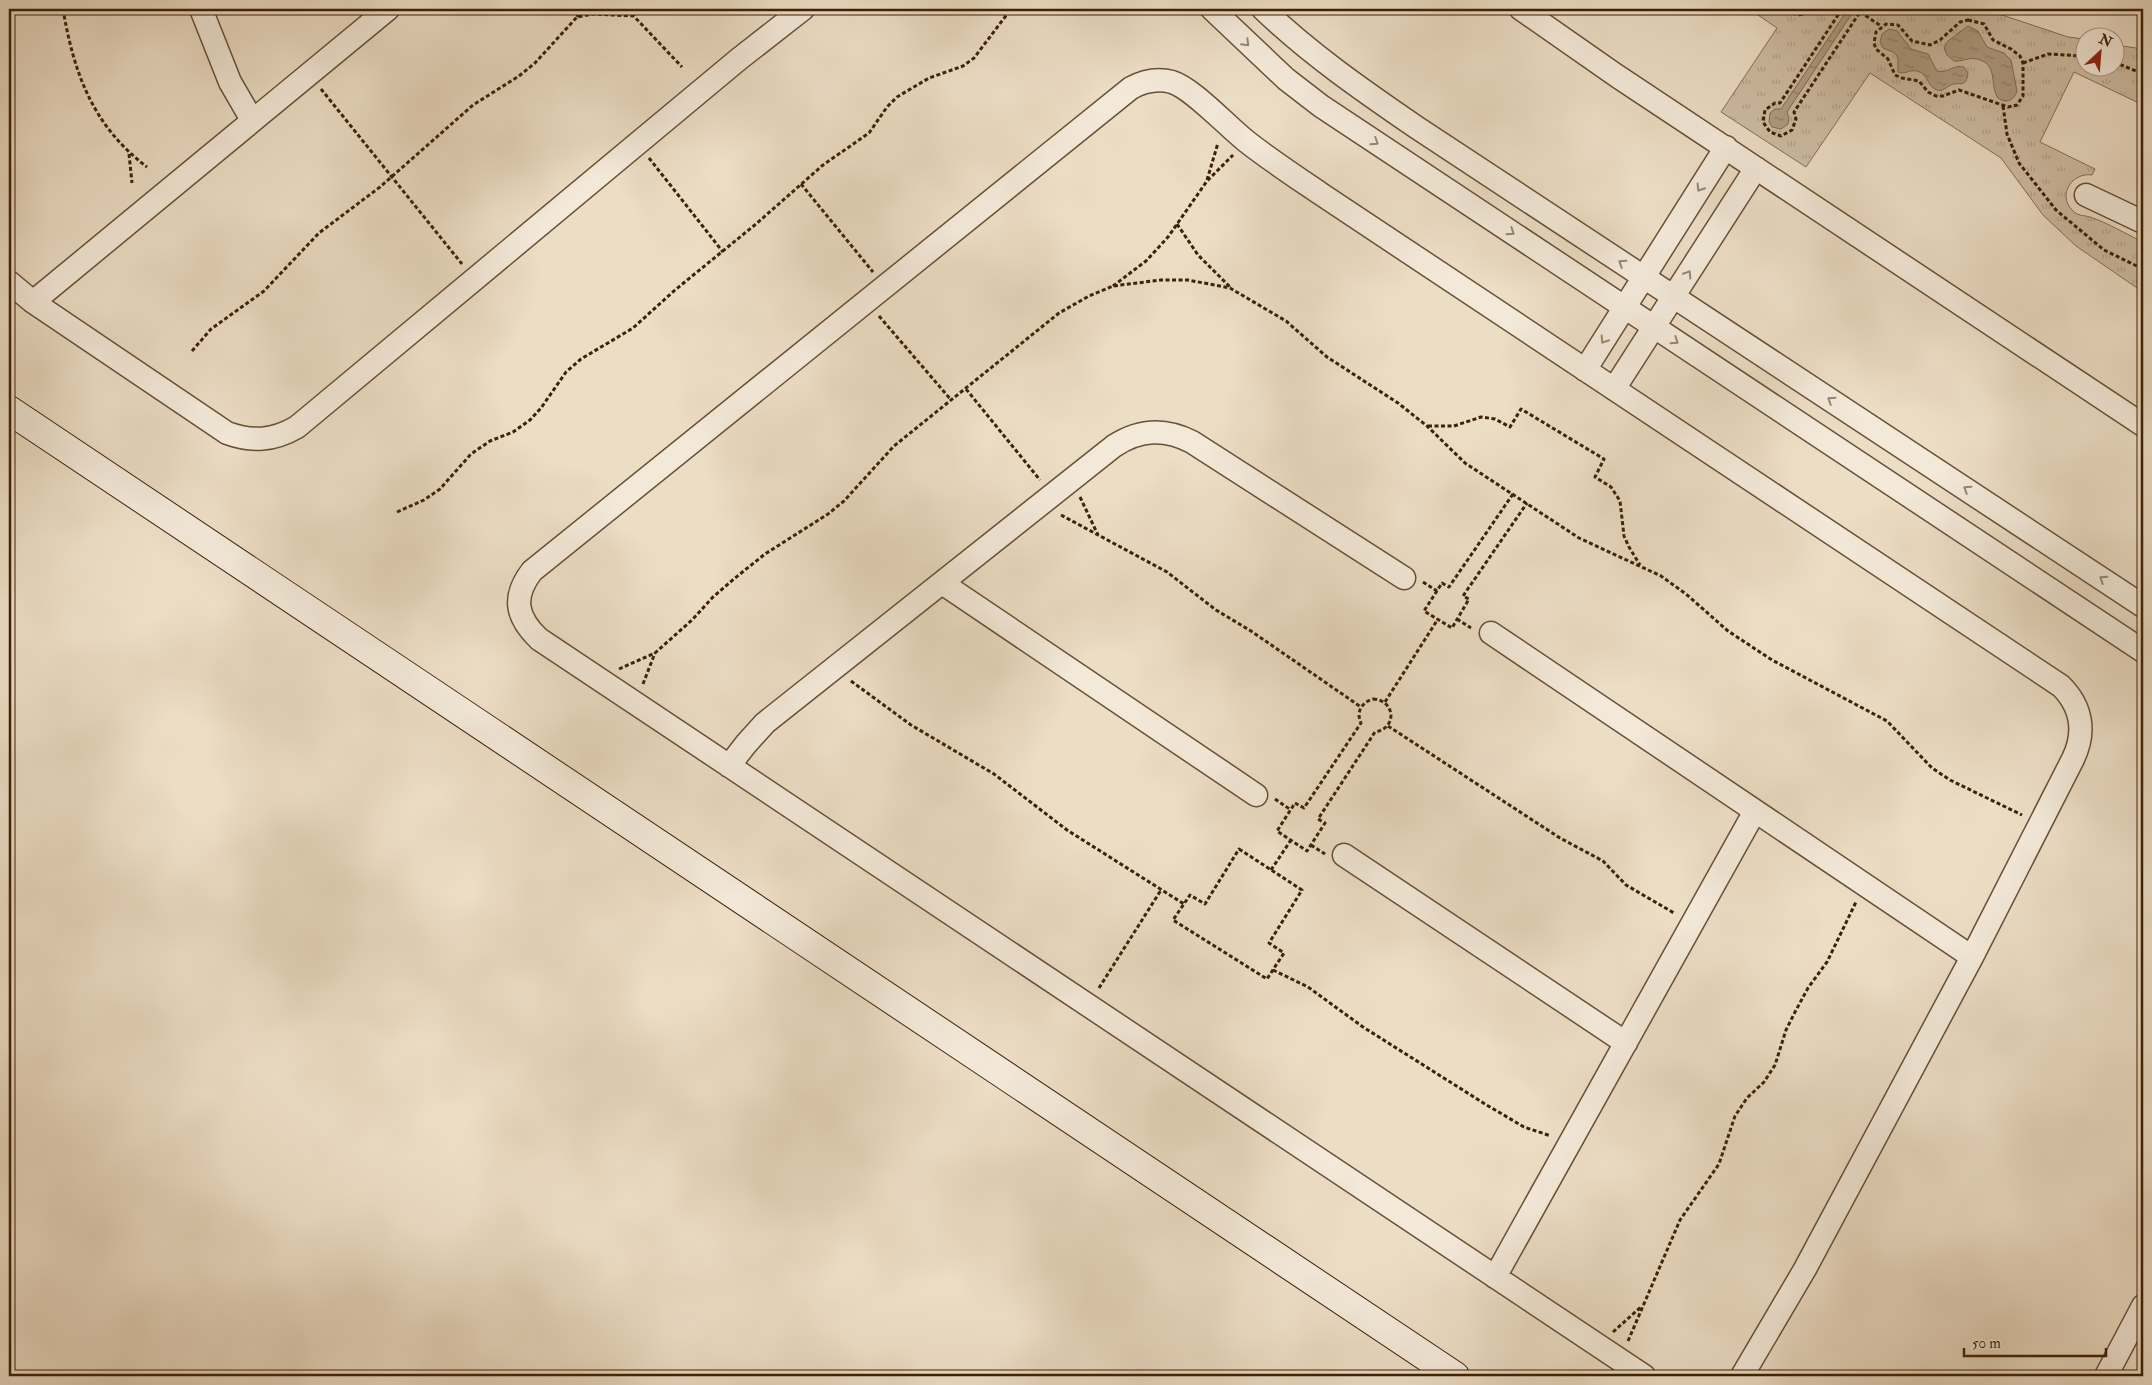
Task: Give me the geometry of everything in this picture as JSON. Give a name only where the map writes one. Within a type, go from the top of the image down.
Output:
[{"type":"main road","points":[[9,410],[1455,1376]]},
{"type":"street","points":[[201,9],[230,82],[252,120]]},
{"type":"street","points":[[33,302],[388,9]]},
{"type":"street","points":[[1212,9],[1286,80],[1321,106],[2143,651]]},
{"type":"street","points":[[1263,9],[1305,48],[1341,76],[2143,606]]},
{"type":"street","points":[[1520,9],[2143,425]]},
{"type":"street","points":[[9,282],[33,302],[227,433],[244,439],[260,440],[285,434],[297,427],[474,280],[792,12]]},
{"type":"street","points":[[1644,1376],[539,639],[523,621],[520,610],[520,593],[532,571],[1132,88],[1141,83],[1161,80],[1180,85],[1248,142],[1321,194],[2061,686],[2075,704],[2081,726],[2078,748],[1972,956],[1805,1269],[1742,1376]]},
{"type":"street","points":[[1585,370],[1726,147]]},
{"type":"street","points":[[1614,388],[1756,168]]},
{"type":"street","points":[[2086,195],[2143,222]]},
{"type":"street","points":[[729,766],[765,723],[1114,446],[1134,435],[1157,432],[1181,436],[1404,578]]},
{"type":"street","points":[[942,583],[1256,795]]},
{"type":"street","points":[[1491,634],[1972,956]]},
{"type":"street","points":[[1495,1277],[1755,811]]},
{"type":"street","points":[[1344,856],[1626,1043]]},
{"type":"street","points":[[2106,1376],[2143,1306]]},
{"type":"path","points":[[64,9],[73,53],[91,103],[103,122],[128,153],[147,167]]},
{"type":"path","points":[[334,9],[335,15]]},
{"type":"path","points":[[192,351],[211,329],[264,290],[319,233],[356,207],[473,105],[535,64],[577,17],[581,9]]},
{"type":"path","points":[[627,9],[682,67]]},
{"type":"path","points":[[397,512],[424,500],[440,489],[471,454],[490,442],[513,432],[530,420],[541,408],[566,372],[581,359],[633,328],[675,290],[723,252],[842,150],[869,133],[887,108],[897,98],[928,78],[963,66],[974,58],[1011,9]]},
{"type":"path","points":[[1787,9],[1794,14],[1800,15],[1810,9]]},
{"type":"path","points":[[1842,9],[1780,102],[1765,110],[1763,122],[1770,132],[1781,136],[1792,130],[1796,119],[1794,112],[1861,10],[1881,26]]},
{"type":"path","points":[[577,17],[593,14],[633,16]]},
{"type":"path","points":[[1977,21],[1984,24],[1993,40],[2016,52],[2023,63],[2024,96],[2017,105],[2003,106],[1959,90],[1943,96],[1936,96],[1928,92],[1920,81],[1899,77],[1893,72],[1888,59],[1874,46],[1874,36],[1881,26],[1890,23],[1901,28],[1912,41],[1930,45],[1940,40],[1960,22],[1977,21]]},
{"type":"path","points":[[2023,63],[2048,54],[2074,55]]},
{"type":"path","points":[[2124,66],[2143,74]]},
{"type":"path","points":[[309,74],[474,280]]},
{"type":"path","points":[[2003,106],[2007,134],[2020,163],[2056,210],[2104,250],[2143,269]]},
{"type":"path","points":[[1207,181],[1224,122]]},
{"type":"path","points":[[1113,286],[1146,261],[1177,224],[1207,181],[1248,142]]},
{"type":"path","points":[[637,144],[723,252]]},
{"type":"path","points":[[128,153],[132,183]]},
{"type":"path","points":[[801,184],[885,286]]},
{"type":"path","points":[[1177,224],[1198,255],[1230,288]]},
{"type":"path","points":[[867,301],[952,400]]},
{"type":"path","points":[[966,389],[1047,500],[1098,535],[1167,572],[1216,610],[1251,631],[1361,707]]},
{"type":"path","points":[[1427,426],[1454,426],[1481,417],[1495,419],[1510,427],[1521,409],[1604,459],[1595,477],[1611,488],[1620,501],[1624,536],[1640,566]]},
{"type":"path","points":[[1072,479],[1098,535]]},
{"type":"path","points":[[1513,494],[1449,587],[1442,583],[1424,611],[1452,628],[1469,599],[1464,596],[1527,503]]},
{"type":"path","points":[[1385,702],[1438,619]]},
{"type":"path","points":[[636,704],[655,653]]},
{"type":"path","points":[[834,668],[911,725],[994,774],[1067,830],[1184,904]]},
{"type":"path","points":[[1373,699],[1385,702],[1392,711],[1392,717],[1388,726],[1375,732],[1318,819],[1325,823],[1307,851],[1277,831],[1295,803],[1304,808],[1361,724],[1359,718],[1361,707],[1366,701],[1373,699]]},
{"type":"path","points":[[1388,726],[1560,838],[1603,861],[1626,885],[1639,894],[1692,923]]},
{"type":"path","points":[[1271,870],[1291,840]]},
{"type":"path","points":[[1239,849],[1302,890],[1268,943],[1284,954],[1267,979],[1174,920],[1184,904],[1190,894],[1205,904],[1239,849]]},
{"type":"path","points":[[1620,1360],[1680,1220],[1719,1164],[1735,1116],[1747,1098],[1764,1082],[1775,1065],[1786,1030],[1808,988],[1827,962],[1864,884]]},
{"type":"path","points":[[1088,1005],[1161,890]]},
{"type":"path","points":[[1273,970],[1308,987],[1378,1037],[1524,1128],[1570,1143]]},
{"type":"path","points":[[1598,1345],[1644,1305]]},
{"type":"green space","points":[[1749,9],[1984,9],[2074,38],[2074,72],[2040,142],[2095,169],[2092,175],[2079,177],[2069,185],[2066,197],[2068,204],[2076,213],[2103,222],[2143,242],[2143,292],[2076,246],[2043,215],[2001,158],[1870,73],[1806,167],[1721,112],[1777,28]]},
{"type":"green space","points":[[2124,46],[2143,49],[2143,105],[2087,78],[2124,78]]},
{"type":"water","points":[[1848,9],[1855,9],[1787,112],[1788,124],[1781,129],[1772,127],[1769,122],[1770,113],[1775,109],[1781,109]]},
{"type":"water","points":[[1968,26],[1978,31],[1987,47],[2004,53],[2011,60],[2017,91],[2012,99],[2004,101],[1998,98],[1995,93],[1991,70],[1984,62],[1977,59],[1954,61],[1947,55],[1944,48],[1948,41]]},
{"type":"water","points":[[1889,29],[1897,31],[1911,49],[1928,54],[1937,71],[1941,72],[1960,66],[1964,67],[1968,73],[1966,81],[1962,84],[1954,84],[1939,90],[1931,86],[1921,73],[1914,71],[1898,72],[1898,57],[1893,52],[1883,48],[1880,42],[1882,34]]}]
